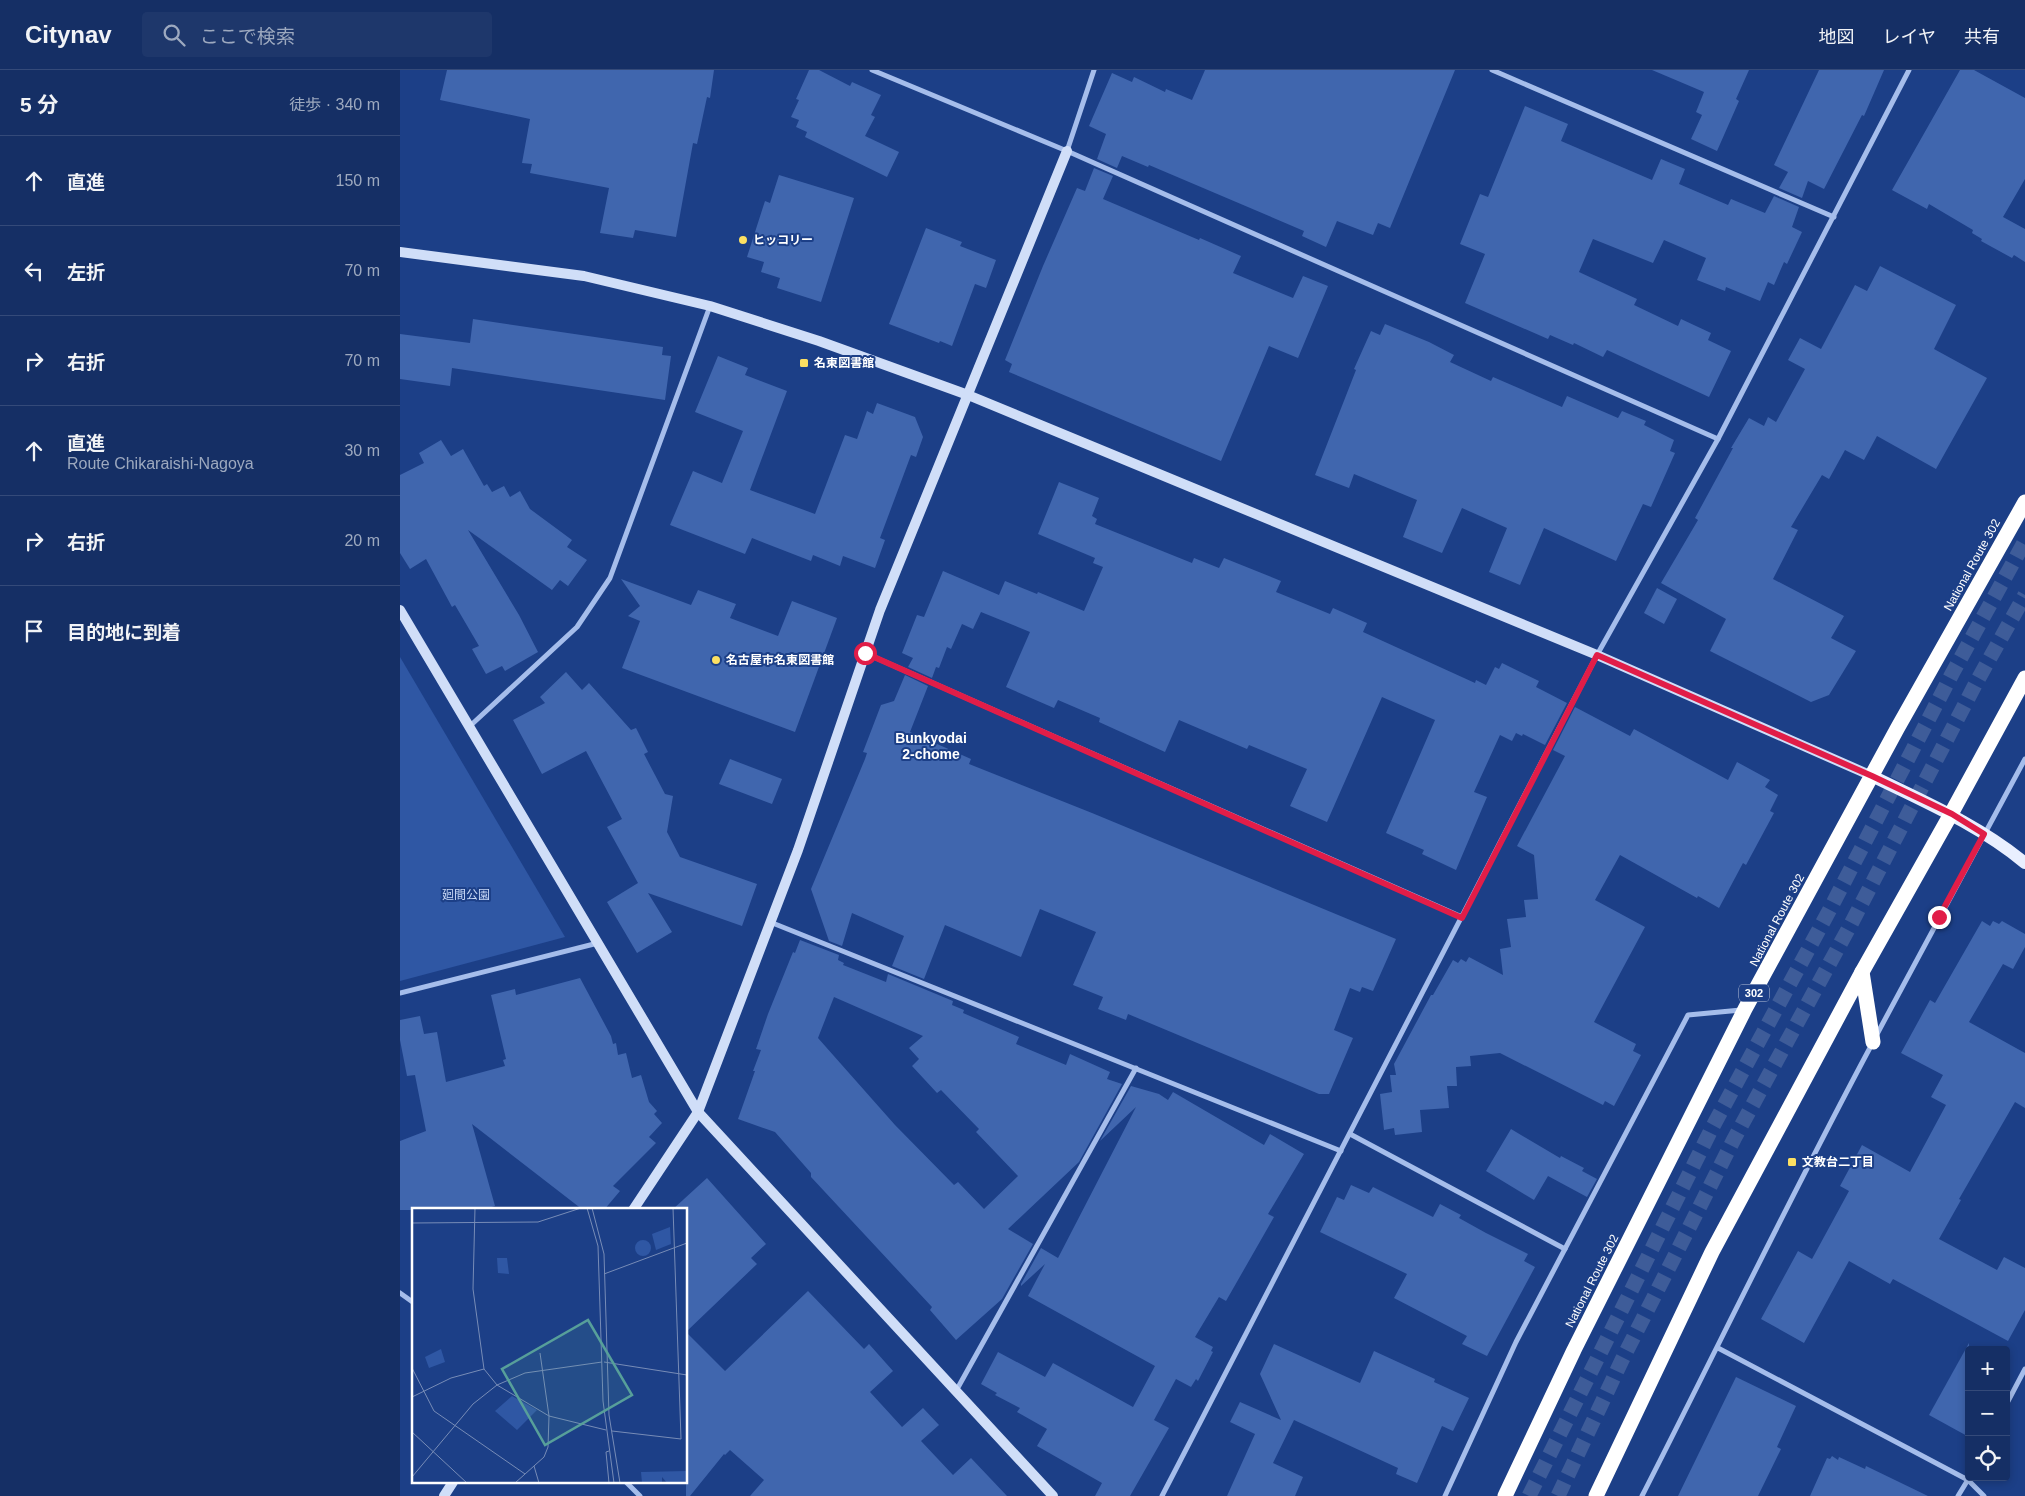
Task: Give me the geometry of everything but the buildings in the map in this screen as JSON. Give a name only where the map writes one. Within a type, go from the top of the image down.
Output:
[{"type":"highway","name":"National Route 302","points":[[1505,1496],[1574,1350],[1746,1009],[1872,776],[2025,502]]},
{"type":"highway","points":[[1596,1496],[1712,1252],[1862,972],[1952,814],[2025,678]]},
{"type":"highway","points":[[1862,972],[1873,1042]]},
{"type":"main road","points":[[1872,776],[1952,814],[2002,844],[2025,863]]},
{"type":"street","points":[[872,70],[1067,151],[1718,439]]},
{"type":"street","points":[[634,1208],[698,1112],[798,850],[880,610],[1067,151],[1094,70]]},
{"type":"street","points":[[1492,70],[1834,217]]},
{"type":"street","points":[[1162,1496],[1597,655],[1718,439],[1909,70]]},
{"type":"street","points":[[400,252],[584,276],[710,306],[819,341],[968,395],[1597,655],[1872,776]]},
{"type":"street","points":[[469,726],[577,628],[610,578],[710,306]]},
{"type":"street","points":[[400,610],[698,1112],[1053,1496]]},
{"type":"street","points":[[865,653],[1462,918]]},
{"type":"street","points":[[1642,1496],[1718,1348],[1819,1142],[2025,759]]},
{"type":"street","points":[[770,922],[1341,1151]]},
{"type":"street","points":[[400,993],[598,943]]},
{"type":"street","points":[[1445,1496],[1516,1342],[1688,1015],[1746,1009]]},
{"type":"street","points":[[956,1391],[1136,1068]]},
{"type":"street","points":[[1350,1134],[1565,1249]]},
{"type":"street","points":[[400,1293],[412,1302]]},
{"type":"street","points":[[1718,1348],[1965,1477]]},
{"type":"street","points":[[2010,1397],[2025,1369]]},
{"type":"street","points":[[1958,1496],[1967,1481]]},
{"type":"street","points":[[1970,1481],[1984,1496]]},
{"type":"street","points":[[444,1496],[452,1484]]},
{"type":"street","points":[[628,1484],[640,1496]]},
{"type":"green space","name":"廻間公園","points":[[400,657],[565,937],[400,981]]},
{"type":"tunnel","points":[[1529,1496],[1712,1128],[1829,911],[1953,672],[2025,541]]},
{"type":"tunnel","points":[[1558,1496],[1622,1360],[1734,1139],[1851,924],[1976,683],[2025,595]]},
{"type":"place","name":"ヒッコリー","points":[[743,240]]},
{"type":"place","name":"名東図書館","points":[[804,363]]},
{"type":"place","name":"名古屋市名東図書館","points":[[716,660]]},
{"type":"place","name":"文教台二丁目","points":[[1792,1162]]},
{"type":"district","name":"Bunkyodai 2-chome","points":[[931,746]]},
{"type":"route","points":[[865,653],[1462,918],[1597,655],[1872,776],[1952,814],[1984,834],[1939,917]]}]
